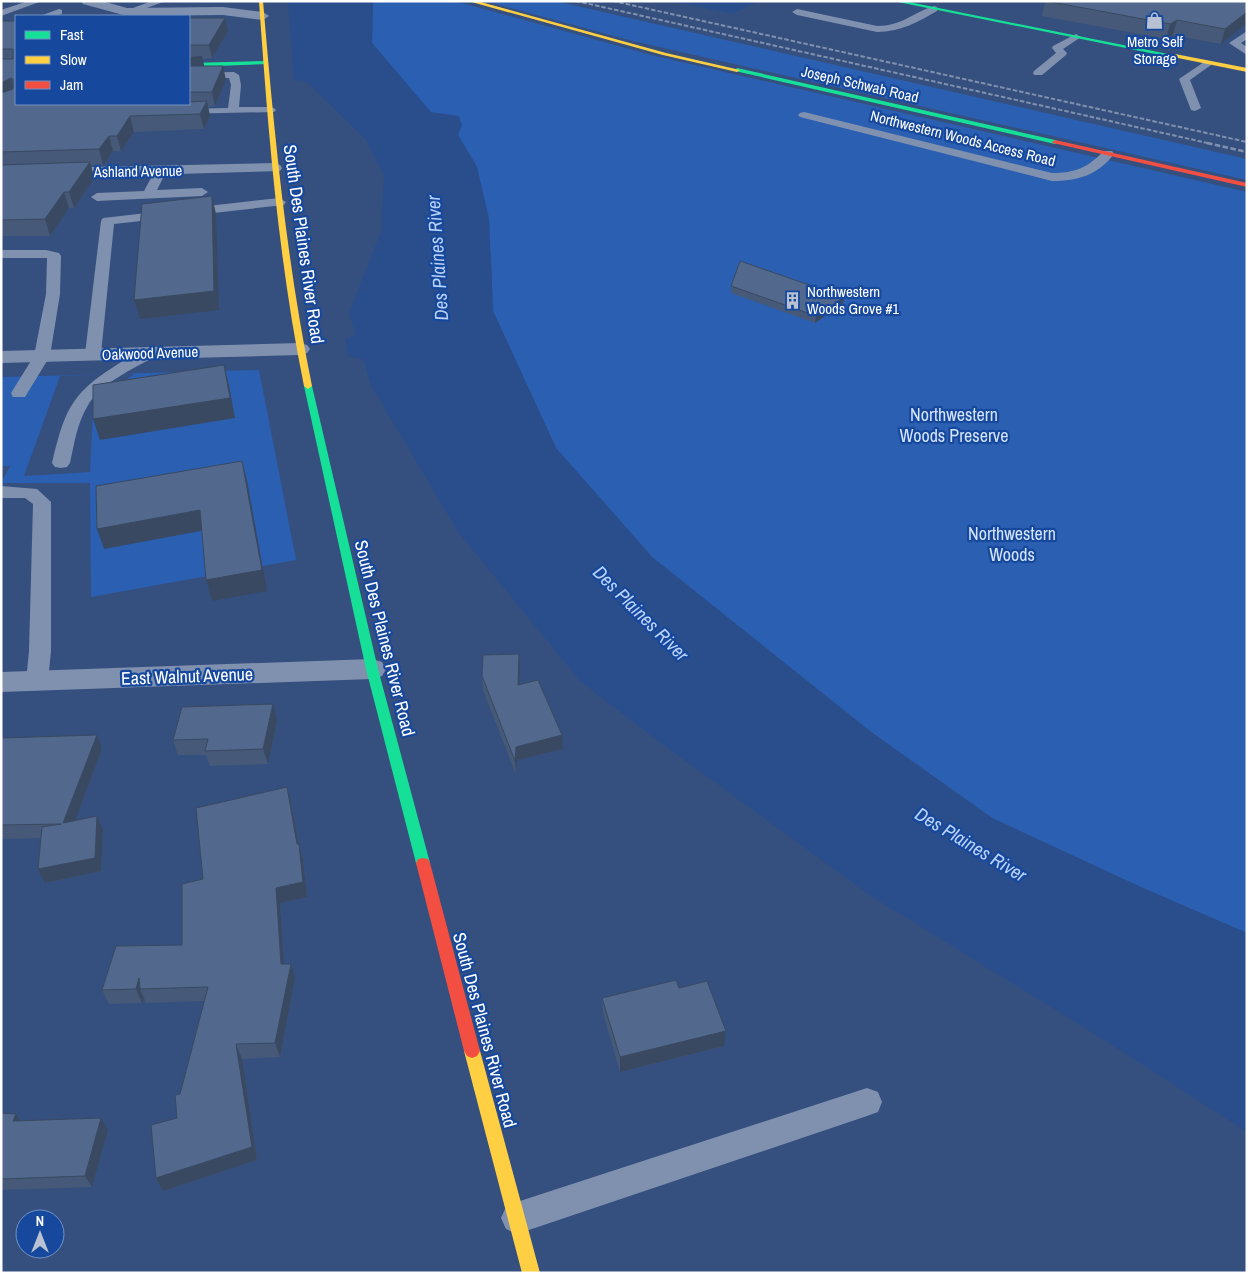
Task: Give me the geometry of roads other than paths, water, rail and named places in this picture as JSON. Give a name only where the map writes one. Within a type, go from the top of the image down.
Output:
[{"type":"main road","name":"Joseph Schwab Road","points":[[470,1],[664,54],[1247,185]]},
{"type":"main road","points":[[895,1],[1247,70]]},
{"type":"main road","name":"South Des Plaines River Road","points":[[262,7],[274,168],[300,349],[372,669],[531,1273]]},
{"type":"main road","points":[[190,65],[266,63]]},
{"type":"street","points":[[87,1],[127,12],[223,12],[262,7]]},
{"type":"street","name":"Ashland Avenue","points":[[1,174],[274,168]]},
{"type":"street","name":"Oakwood Avenue","points":[[1,357],[300,349]]},
{"type":"street","name":"East Walnut Avenue","points":[[1,682],[372,669]]},
{"type":"lane","points":[[1,13],[38,1]]},
{"type":"lane","points":[[127,12],[162,1]]},
{"type":"lane","points":[[797,12],[877,29],[889,29],[901,27],[934,9]]},
{"type":"lane","points":[[48,15],[59,12]]},
{"type":"lane","points":[[1247,34],[1234,43],[1247,52]]},
{"type":"lane","points":[[1038,73],[1062,53],[1057,48],[1076,37]]},
{"type":"lane","points":[[1195,108],[1184,79],[1207,63]]},
{"type":"lane","points":[[190,76],[234,75],[236,85],[233,111]]},
{"type":"lane","points":[[168,113],[270,110]]},
{"type":"lane","name":"Northwestern Woods Access Road","points":[[804,115],[1052,178],[1069,178],[1085,175],[1095,168],[1108,154]]},
{"type":"lane","points":[[148,194],[161,170]]},
{"type":"lane","points":[[97,197],[202,192]]},
{"type":"lane","points":[[93,354],[108,221],[279,202]]},
{"type":"lane","points":[[1,254],[46,254],[54,256],[53,294],[42,356],[19,393]]},
{"type":"lane","points":[[61,463],[70,424],[82,401],[102,383],[150,353]]},
{"type":"lane","points":[[1,492],[30,493],[42,502],[40,651],[37,681]]},
{"type":"lane","points":[[517,1218],[867,1102]]},
{"type":"water","name":"Des Plaines River","points":[[288,1],[373,1],[372,43],[431,112],[459,116],[462,125],[458,135],[477,167],[489,218],[493,311],[556,448],[652,557],[871,732],[992,818],[1145,889],[1247,933],[1247,1132],[1093,1033],[871,896],[654,738],[580,681],[458,532],[371,385],[363,359],[348,357],[345,339],[356,335],[349,313],[381,232],[384,176],[366,140],[307,82],[294,80]]},
{"type":"water","points":[[674,1],[760,1],[732,14]]},
{"type":"railway","points":[[576,1],[1212,144]]},
{"type":"railway","points":[[613,1],[1247,142]]},
{"type":"railway","points":[[1207,143],[1247,152]]},
{"type":"place","name":"Metro Self Storage","points":[[1155,20]]},
{"type":"place","name":"Northwestern Woods Grove #1","points":[[793,300]]},
{"type":"park label","name":"Northwestern Woods Preserve","points":[[954,424]]},
{"type":"park label","name":"Northwestern Woods","points":[[1012,543]]}]
